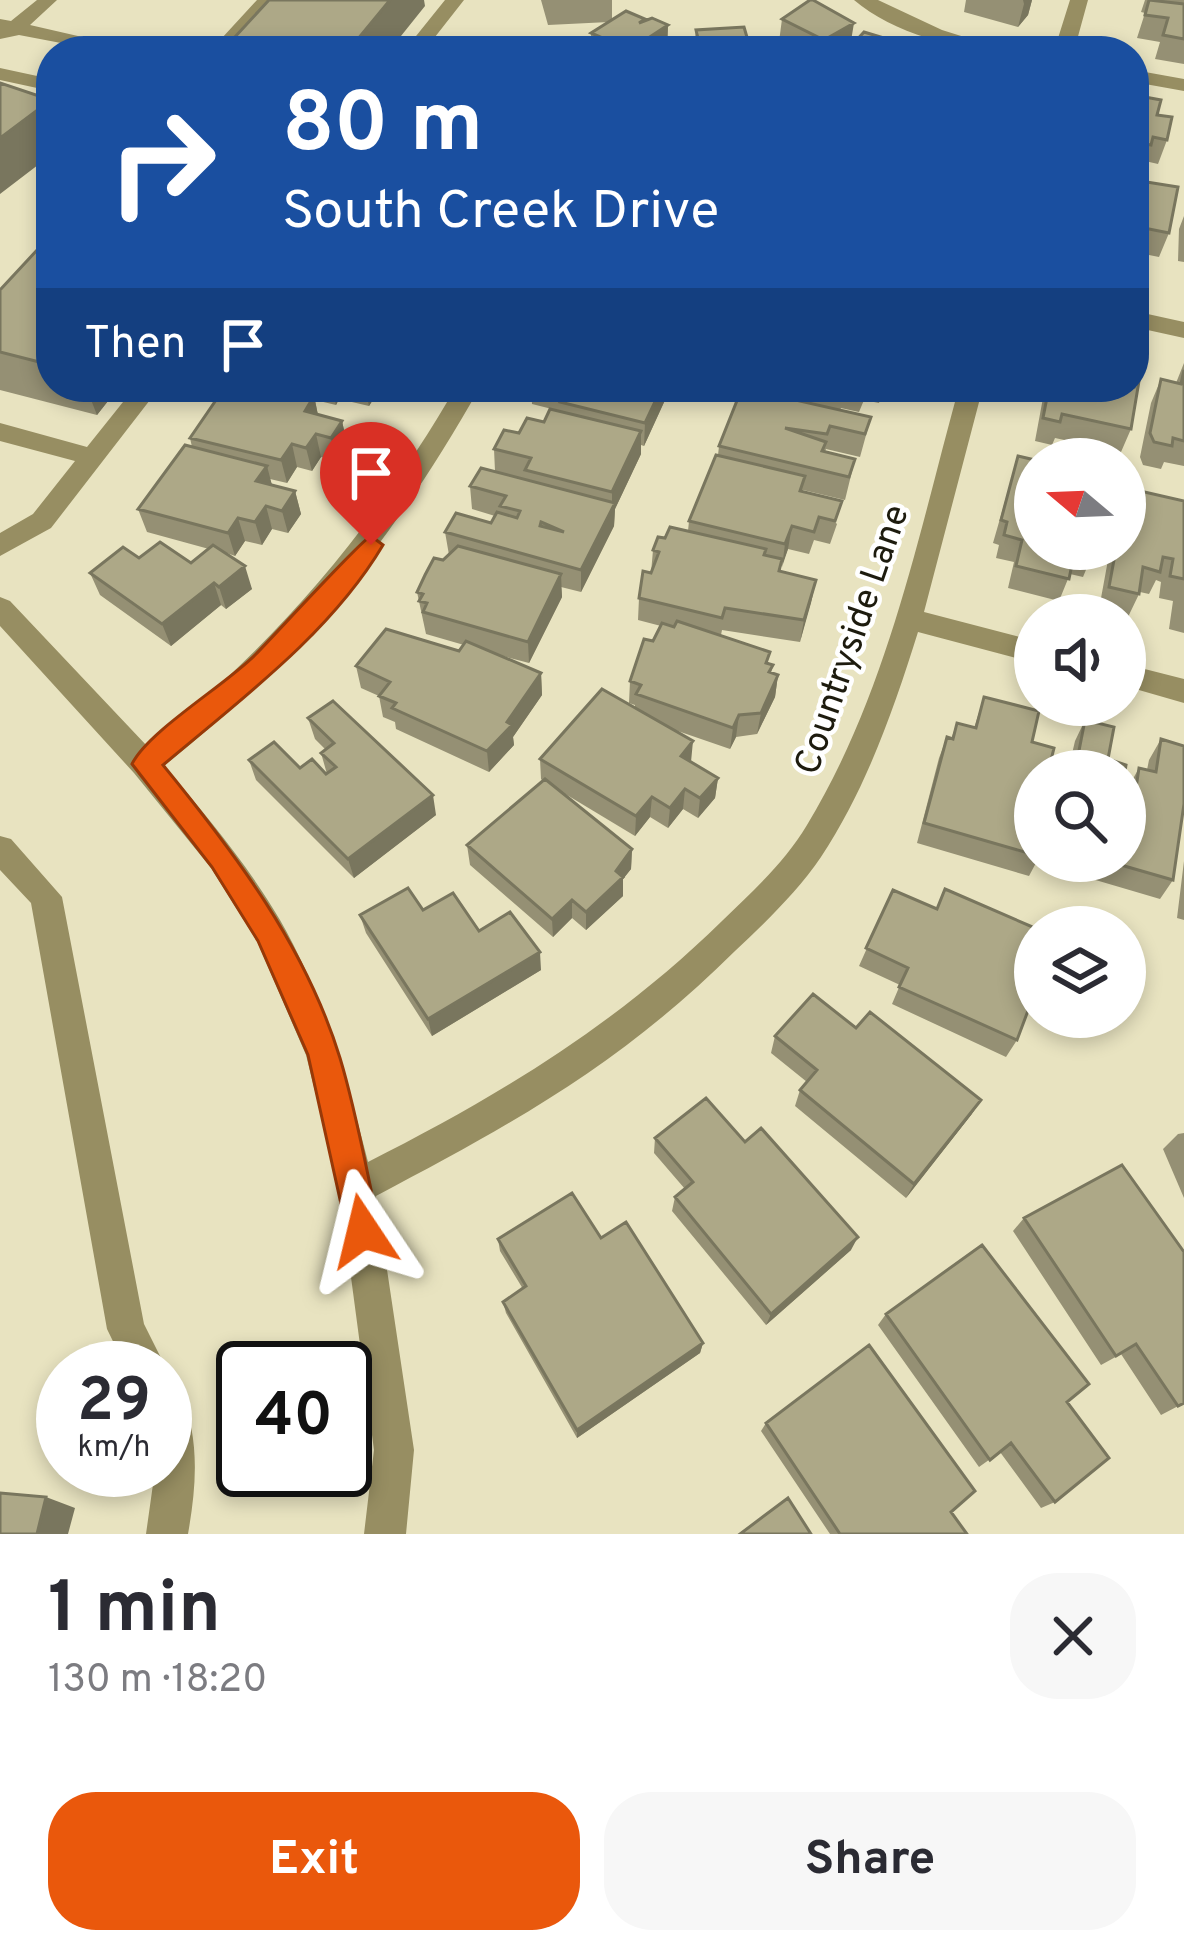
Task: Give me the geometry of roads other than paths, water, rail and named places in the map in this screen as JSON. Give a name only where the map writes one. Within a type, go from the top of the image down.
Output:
[{"type":"street","points":[[5,31],[48,0]]},
{"type":"street","points":[[234,36],[267,0]]},
{"type":"street","points":[[426,36],[454,0]]},
{"type":"street","points":[[863,0],[943,36]]},
{"type":"street","points":[[1068,36],[1079,0]]},
{"type":"street","points":[[5,31],[37,36]]},
{"type":"street","points":[[0,74],[36,82]]},
{"type":"street","points":[[1149,79],[1184,86]]},
{"type":"street","points":[[1149,322],[1184,329]]},
{"type":"street","points":[[0,546],[42,521],[136,402]]},
{"type":"street","points":[[145,764],[253,675],[350,574],[413,486],[460,402]]},
{"type":"street","name":"Countryside Lane","points":[[357,1187],[524,1099],[605,1045],[693,971],[785,880],[818,835],[862,746],[906,618],[967,402]]},
{"type":"street","points":[[0,431],[92,457]]},
{"type":"street","points":[[0,608],[145,764],[222,858],[270,933],[323,1055],[357,1187],[394,1450],[385,1534]]},
{"type":"street","points":[[906,618],[1014,646]]},
{"type":"street","points":[[1146,681],[1184,691]]},
{"type":"street","points":[[0,849],[46,897],[126,1329],[132,1341]]},
{"type":"street","points":[[166,1534],[173,1497]]}]
